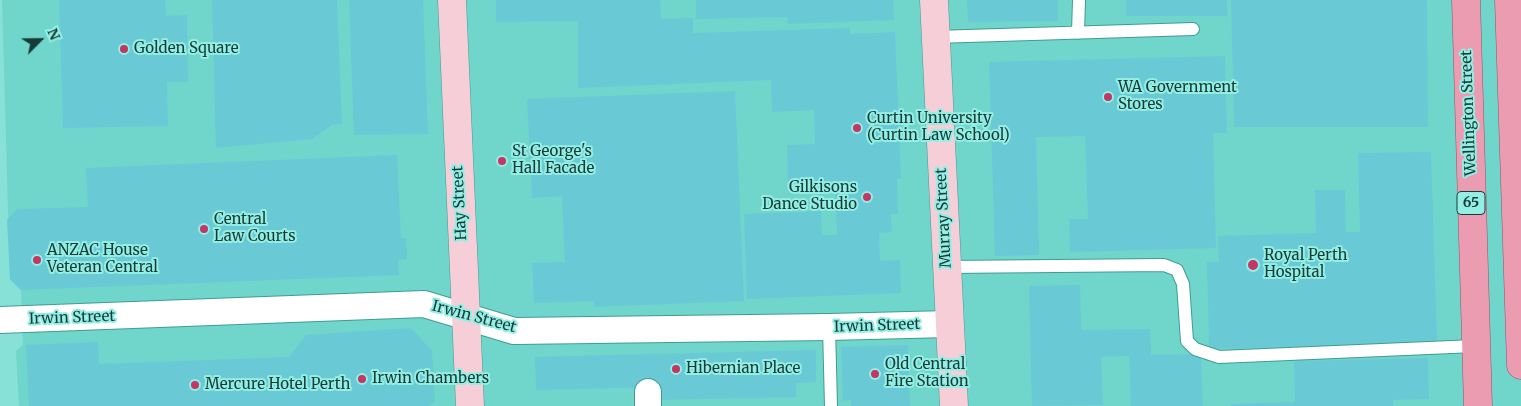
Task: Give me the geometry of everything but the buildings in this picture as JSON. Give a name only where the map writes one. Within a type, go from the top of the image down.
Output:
[{"type":"main road","name":"Wellington Street","points":[[1466,0],[1478,406]]},
{"type":"main road","points":[[1509,0],[1521,365]]},
{"type":"street","name":"Hay Street","points":[[452,0],[470,406]]},
{"type":"street","name":"Murray Street","points":[[934,0],[954,406]]},
{"type":"street","name":"Irwin Street","points":[[0,320],[424,304],[514,331],[829,328],[949,324]]},
{"type":"lane","points":[[1078,33],[1079,0]]},
{"type":"lane","points":[[935,37],[1193,29]]},
{"type":"lane","points":[[946,267],[1164,265],[1177,270],[1183,284],[1187,340],[1195,349],[1219,357],[1475,346]]},
{"type":"lane","points":[[829,328],[831,406]]},
{"type":"shaded area","points":[[2,0],[1521,0],[1521,406],[19,406],[16,351],[23,345],[21,290],[10,280]]},
{"type":"place","name":"Golden Square","points":[[124,49]]},
{"type":"place","name":"WA Government Stores","points":[[1108,97]]},
{"type":"place","name":"Curtin University (Curtin Law School)","points":[[857,128]]},
{"type":"place","name":"St George's Hall Facade","points":[[502,161]]},
{"type":"place","name":"Gilkisons Dance Studio","points":[[867,197]]},
{"type":"place","name":"Central Law Courts","points":[[204,229]]},
{"type":"place","name":"ANZAC House Veteran Central","points":[[37,260]]},
{"type":"place","name":"Royal Perth Hospital","points":[[1253,265]]},
{"type":"place","name":"Hibernian Place","points":[[676,369]]},
{"type":"place","name":"Old Central Fire Station","points":[[875,374]]},
{"type":"place","name":"Irwin Chambers","points":[[362,379]]},
{"type":"place","name":"Mercure Hotel Perth","points":[[195,385]]}]
